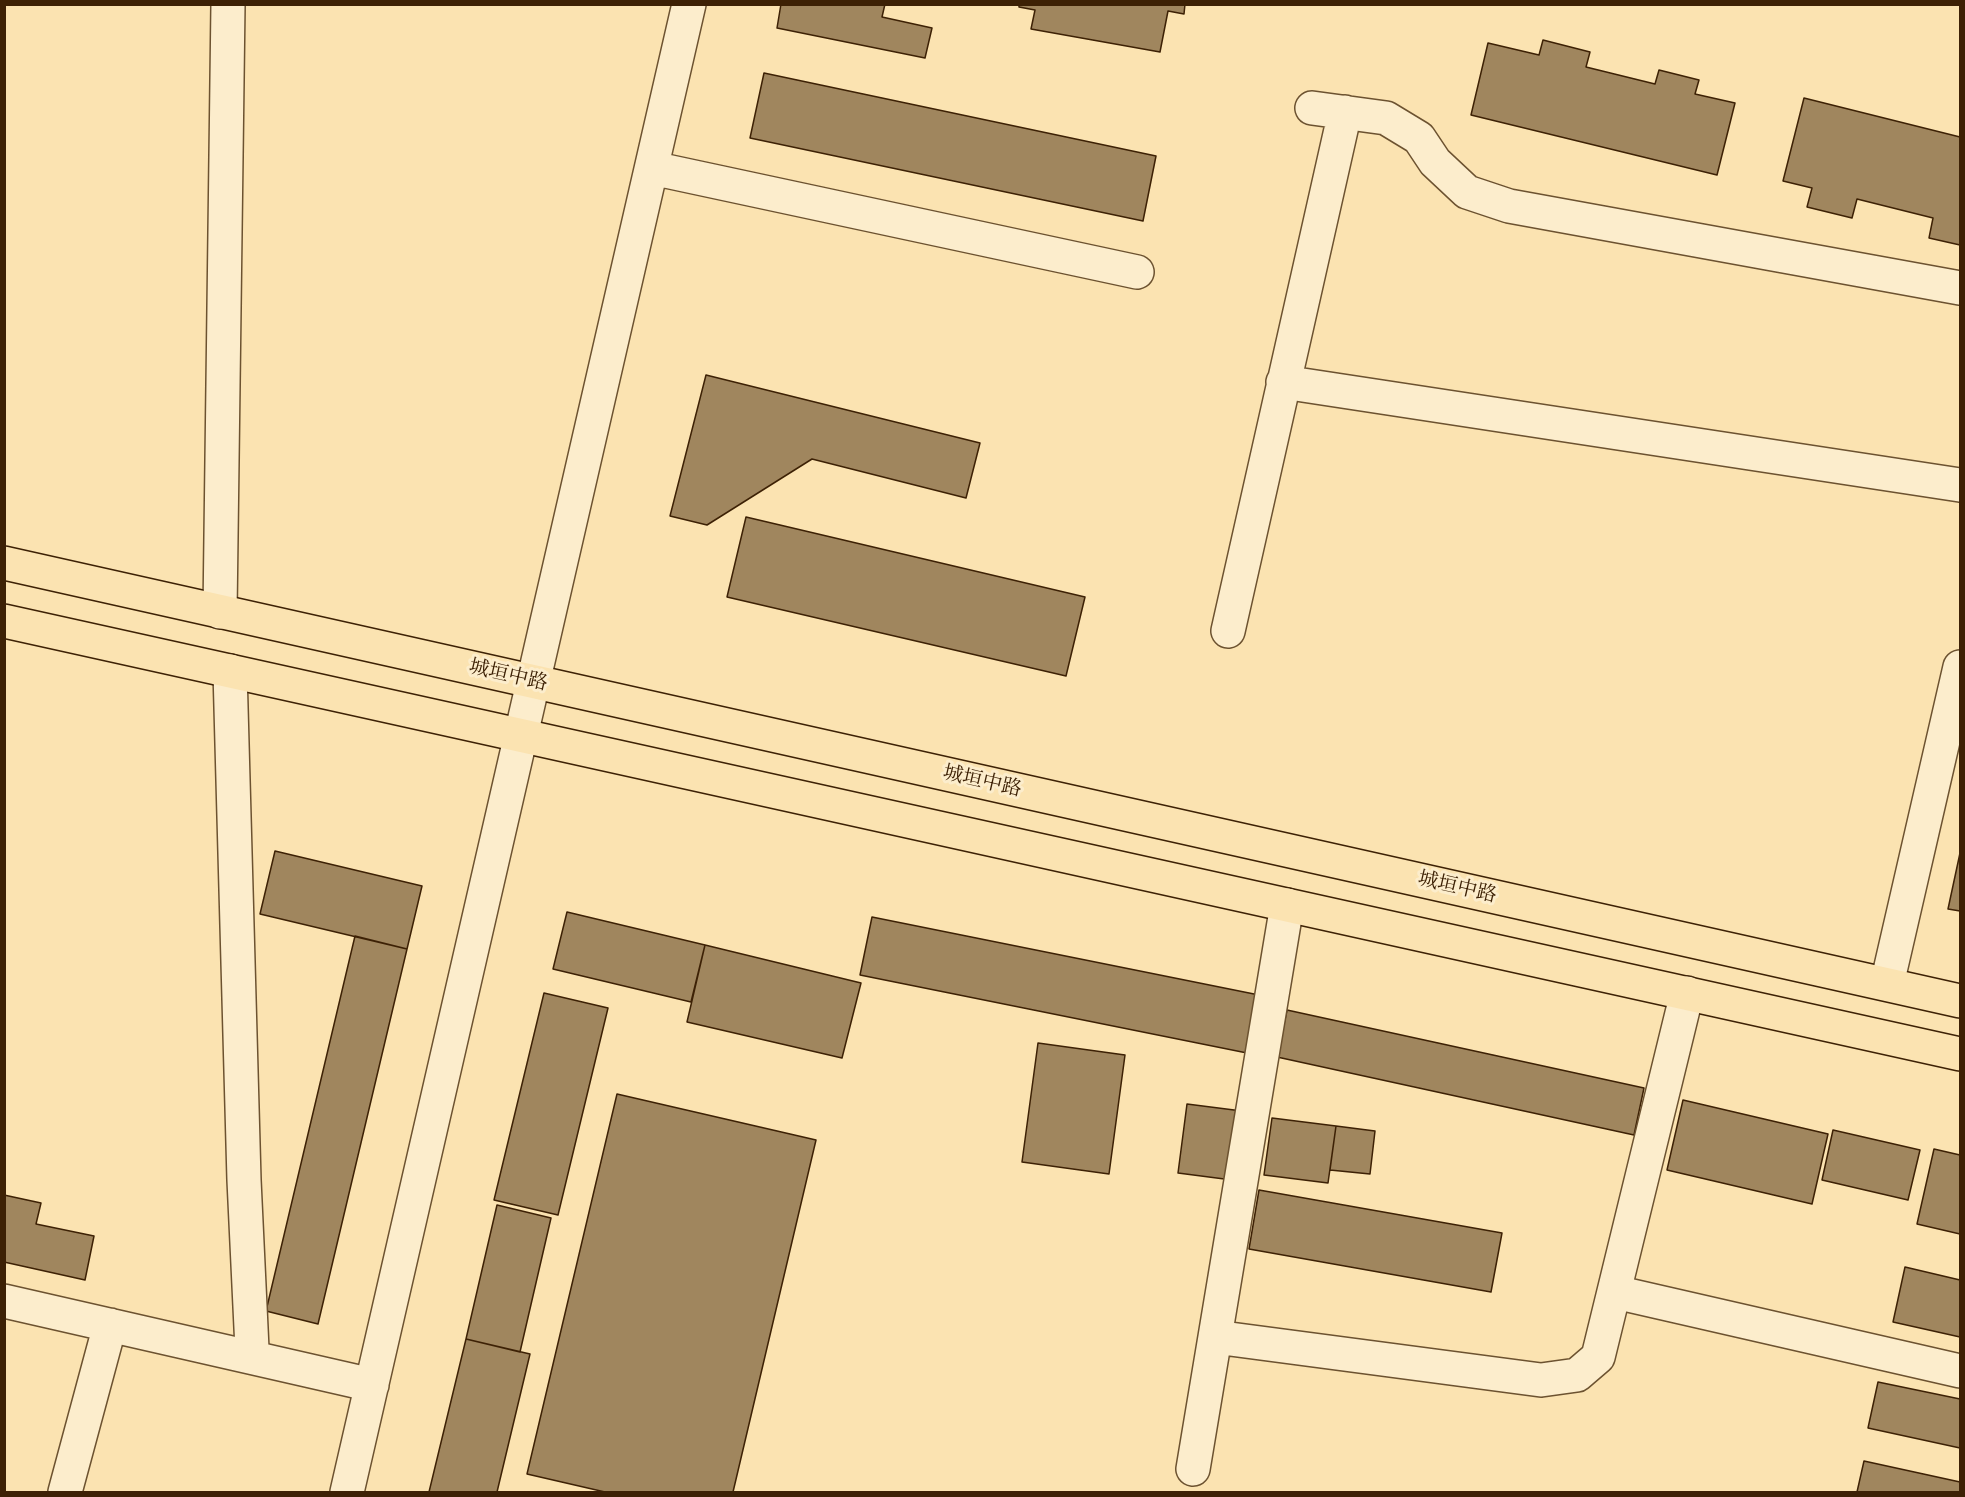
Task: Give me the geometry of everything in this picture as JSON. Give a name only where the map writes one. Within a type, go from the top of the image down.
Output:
[{"type":"main road","name":"城垣中路","points":[[4,563],[1960,1001]]},
{"type":"main road","points":[[4,621],[1960,1054]]},
{"type":"street","points":[[220,612],[228,4]]},
{"type":"street","points":[[347,1492],[689,4]]},
{"type":"street","points":[[1312,108],[1386,118],[1419,138],[1435,162],[1467,192],[1509,206],[1960,288]]},
{"type":"street","points":[[1228,631],[1345,112]]},
{"type":"street","points":[[652,168],[1137,272]]},
{"type":"street","points":[[1284,382],[1960,485]]},
{"type":"street","points":[[1887,984],[1960,667]]},
{"type":"street","points":[[230,671],[252,1349]]},
{"type":"street","points":[[1193,1469],[1287,905]]},
{"type":"street","points":[[1215,1337],[1541,1380],[1577,1375],[1598,1357],[1687,993]]},
{"type":"street","points":[[1615,1292],[1960,1371]]},
{"type":"street","points":[[4,1301],[372,1385]]},
{"type":"street","points":[[65,1492],[110,1325]]},
{"type":"building","points":[[781,4],[885,4],[882,17],[932,28],[925,58],[777,28]]},
{"type":"building","points":[[1019,4],[1185,4],[1184,14],[1168,11],[1160,52],[1031,29],[1035,10],[1019,7]]},
{"type":"building","points":[[1543,40],[1590,52],[1586,67],[1655,84],[1659,70],[1699,80],[1695,94],[1735,103],[1717,175],[1471,115],[1488,43],[1539,55]]},
{"type":"building","points":[[764,73],[1156,156],[1143,221],[750,138]]},
{"type":"building","points":[[1804,98],[1960,137],[1960,245],[1929,238],[1933,218],[1857,199],[1852,218],[1807,207],[1812,188],[1783,181]]},
{"type":"building","points":[[706,375],[980,443],[966,498],[812,459],[707,525],[670,516]]},
{"type":"building","points":[[746,517],[1085,597],[1066,676],[727,597]]},
{"type":"building","points":[[275,851],[422,886],[407,949],[260,914]]},
{"type":"building","points":[[1960,853],[1960,911],[1948,909]]},
{"type":"building","points":[[567,912],[705,945],[691,1002],[553,969]]},
{"type":"building","points":[[872,917],[1259,995],[1247,1053],[860,975]]},
{"type":"building","points":[[355,936],[407,949],[318,1324],[266,1311]]},
{"type":"building","points":[[705,945],[861,983],[842,1058],[687,1022]]},
{"type":"building","points":[[544,993],[608,1008],[558,1215],[494,1200]]},
{"type":"building","points":[[1287,1010],[1644,1088],[1634,1135],[1277,1057]]},
{"type":"building","points":[[1038,1043],[1125,1055],[1109,1174],[1022,1162]]},
{"type":"building","points":[[617,1094],[816,1140],[733,1492],[605,1492],[527,1474]]},
{"type":"building","points":[[1683,1100],[1828,1134],[1812,1204],[1667,1170]]},
{"type":"building","points":[[1187,1104],[1242,1111],[1232,1180],[1178,1173]]},
{"type":"building","points":[[1272,1118],[1336,1126],[1328,1183],[1264,1175]]},
{"type":"building","points":[[1336,1126],[1375,1131],[1370,1174],[1330,1170]]},
{"type":"building","points":[[1833,1130],[1920,1150],[1908,1200],[1822,1180]]},
{"type":"building","points":[[1934,1149],[1960,1155],[1960,1234],[1917,1224]]},
{"type":"building","points":[[1259,1190],[1502,1233],[1491,1292],[1249,1249]]},
{"type":"building","points":[[4,1195],[41,1203],[36,1224],[94,1236],[85,1280],[4,1262]]},
{"type":"building","points":[[497,1205],[551,1218],[520,1352],[466,1339]]},
{"type":"building","points":[[1905,1267],[1960,1280],[1960,1337],[1893,1322]]},
{"type":"building","points":[[466,1339],[530,1354],[497,1492],[429,1492]]},
{"type":"building","points":[[1878,1382],[1960,1399],[1960,1448],[1868,1428]]},
{"type":"building","points":[[1864,1461],[1960,1482],[1960,1492],[1857,1492]]}]
